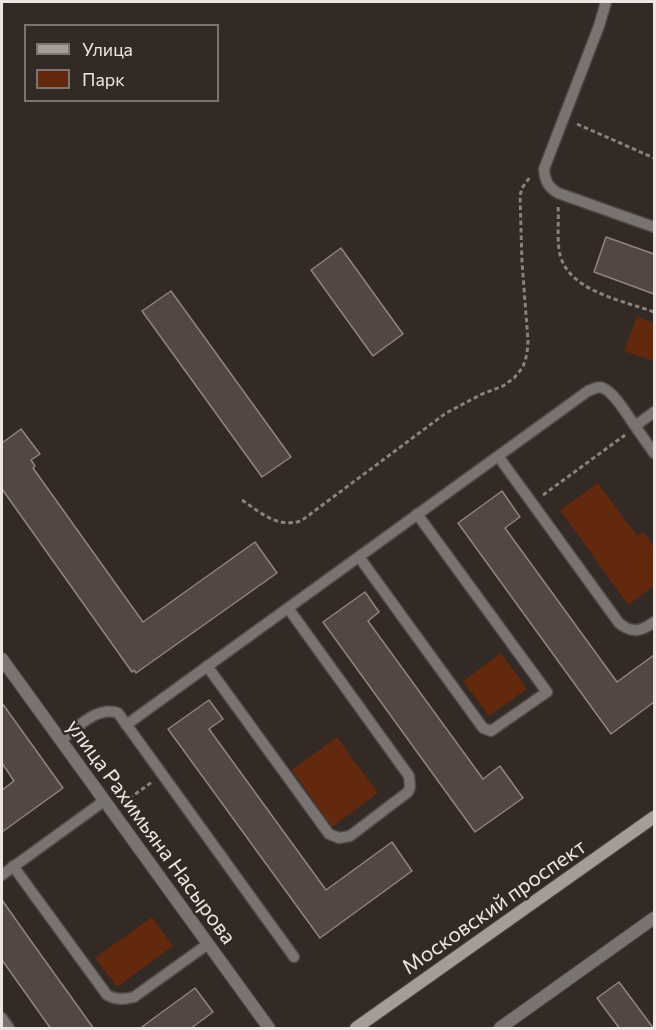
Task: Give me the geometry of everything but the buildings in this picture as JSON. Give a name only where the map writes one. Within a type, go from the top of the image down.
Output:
[{"type":"main road","name":"Московский проспект","points":[[356,1029],[654,817]]},
{"type":"street","name":"улица Рахимьяна Насырова","points":[[2,659],[270,1029]]},
{"type":"street","points":[[500,1029],[654,918]]},
{"type":"lane","points":[[606,2],[544,170],[547,184],[558,193],[654,227]]},
{"type":"lane","points":[[126,725],[417,514],[596,388],[603,388],[611,394],[654,453]]},
{"type":"lane","points":[[636,427],[654,412]]},
{"type":"lane","points":[[498,456],[619,623],[633,631],[646,628],[654,622]]},
{"type":"lane","points":[[359,557],[483,728],[491,731],[502,725],[547,692],[417,514]]},
{"type":"lane","points":[[207,666],[329,834],[345,838],[359,830],[404,797],[410,787],[409,776],[288,608]]},
{"type":"lane","points":[[61,740],[98,714],[105,711],[118,713],[294,957]]},
{"type":"lane","points":[[2,874],[108,806]]},
{"type":"lane","points":[[13,866],[107,995],[112,998],[127,1000],[134,998],[208,944]]},
{"type":"lane","points":[[2,1018],[9,1029]]},
{"type":"path","points":[[564,118],[654,158]]},
{"type":"path","points":[[242,500],[275,522],[289,524],[301,521],[446,413],[503,386],[514,378],[527,354],[528,341],[520,196],[522,188],[530,177],[544,170]]},
{"type":"path","points":[[558,193],[559,250],[565,268],[574,279],[588,288],[654,312]]},
{"type":"path","points":[[532,503],[636,427]]},
{"type":"path","points":[[108,806],[162,775]]},
{"type":"green space","points":[[637,316],[654,323],[654,361],[624,351]]},
{"type":"green space","points":[[598,483],[637,536],[644,532],[654,547],[654,586],[628,605],[560,510]]},
{"type":"green space","points":[[501,653],[527,689],[489,716],[463,681]]},
{"type":"green space","points":[[337,737],[378,793],[332,827],[292,770]]},
{"type":"green space","points":[[152,917],[173,946],[117,987],[95,958]]}]
